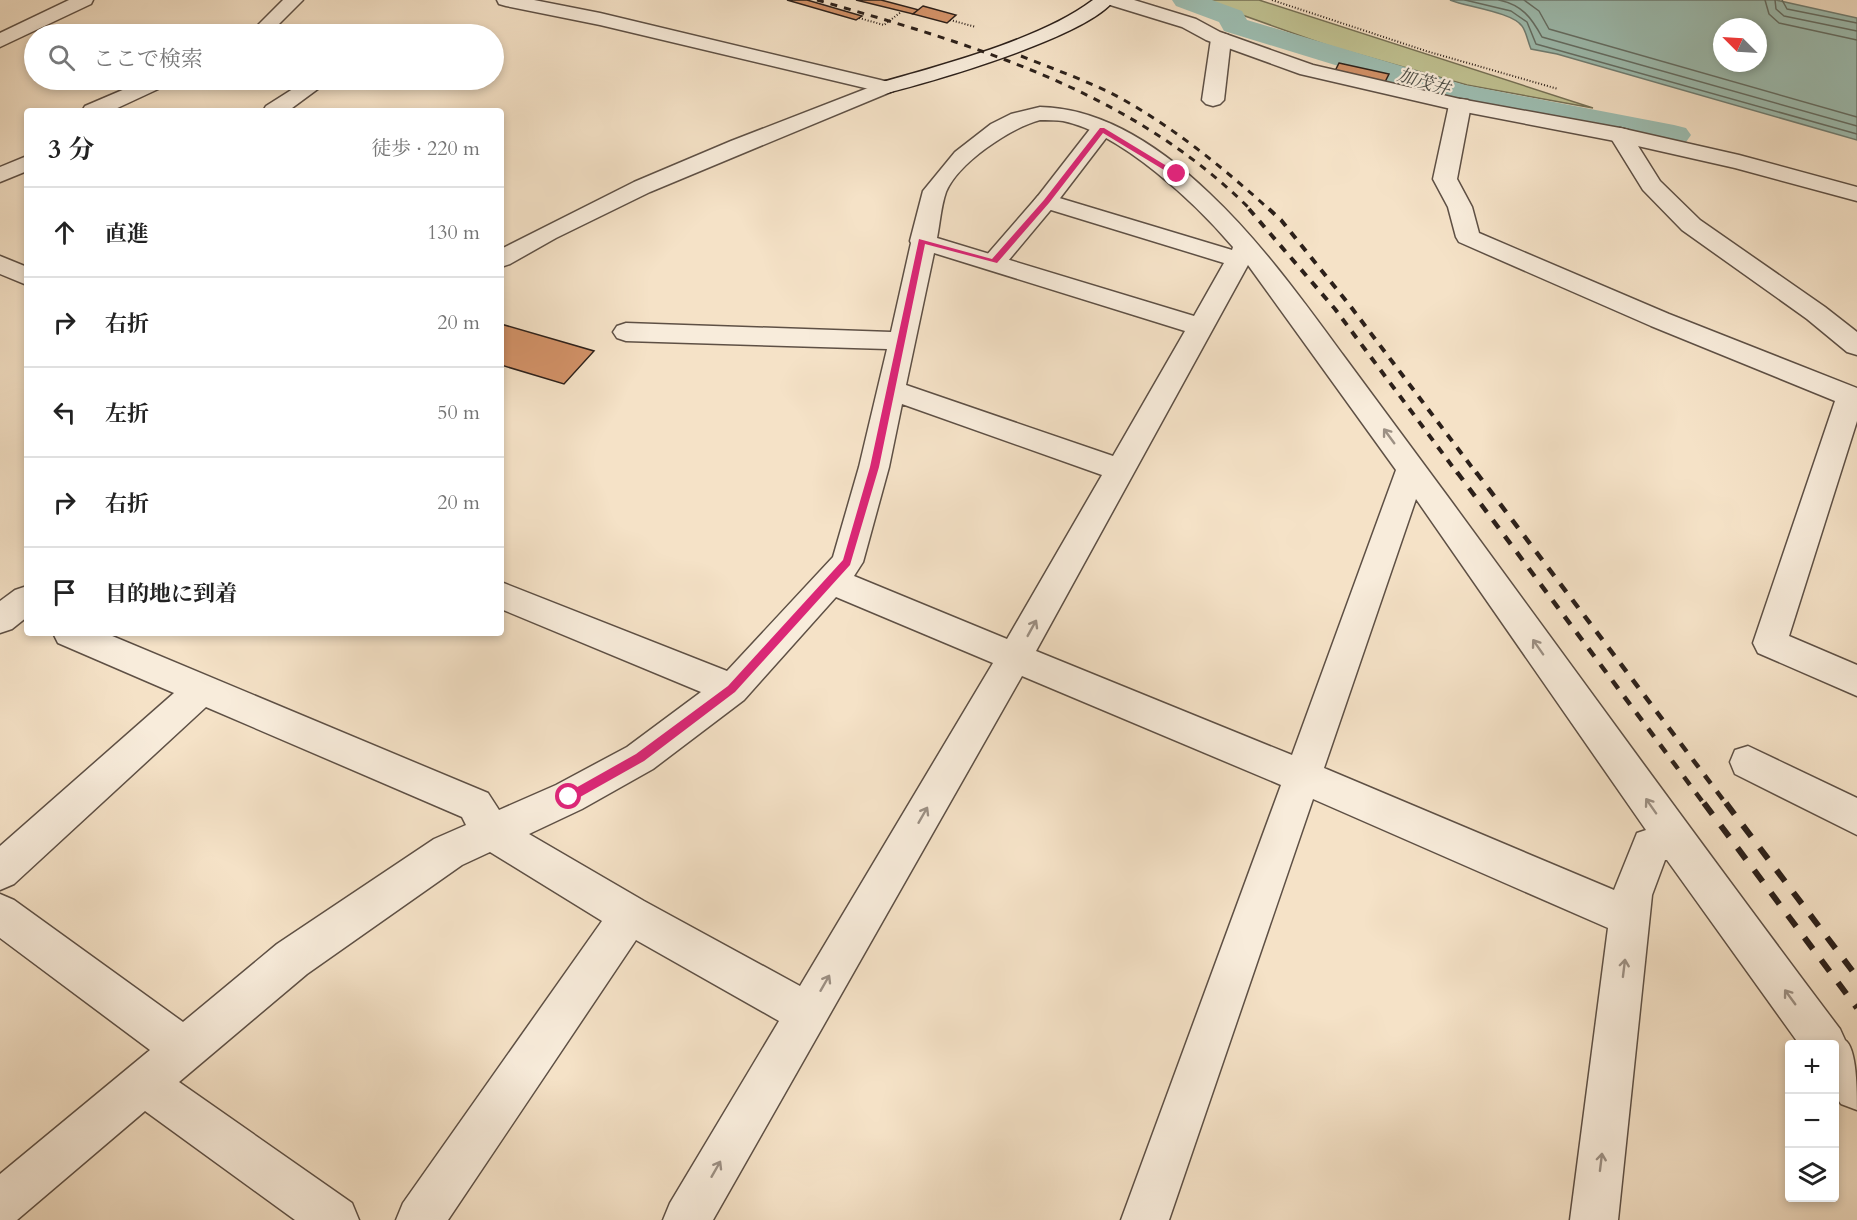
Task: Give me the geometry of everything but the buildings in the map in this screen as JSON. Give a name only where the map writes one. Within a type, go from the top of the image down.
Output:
[{"type":"street","points":[[35,24],[84,0]]},
{"type":"street","points":[[269,24],[294,0]]},
{"type":"street","points":[[506,0],[886,87]]},
{"type":"street","points":[[504,257],[544,233],[658,179],[886,87],[951,70],[995,54],[1062,27],[1093,10],[1103,0]]},
{"type":"street","points":[[1114,0],[1189,23],[1221,39],[1307,70],[1460,105],[1620,135],[1739,162],[1857,194]]},
{"type":"street","points":[[0,41],[24,29]]},
{"type":"street","points":[[1213,100],[1221,39]]},
{"type":"street","points":[[100,108],[140,90]]},
{"type":"street","points":[[278,108],[305,90]]},
{"type":"street","points":[[1460,105],[1445,179],[1460,207],[1468,237],[1660,320],[1854,398],[1770,642],[1857,681]]},
{"type":"street","points":[[0,1204],[292,959],[448,852],[569,797],[640,758],[732,689],[847,562],[874,467],[922,241],[935,191],[950,169],[997,129],[1019,117],[1049,114],[1082,119],[1177,174],[1243,253],[1412,468],[1674,840],[1822,1040]]},
{"type":"street","points":[[994,262],[1046,201],[1102,129]]},
{"type":"street","points":[[1620,135],[1651,185],[1691,225],[1816,313],[1857,346]]},
{"type":"street","points":[[1046,201],[1243,253]]},
{"type":"street","points":[[922,241],[1201,327]]},
{"type":"street","points":[[687,1220],[1015,657],[1243,253]]},
{"type":"street","points":[[0,264],[24,276]]},
{"type":"street","points":[[626,332],[901,341]]},
{"type":"street","points":[[891,390],[1121,470]]},
{"type":"street","points":[[1145,1220],[1412,468]]},
{"type":"street","points":[[831,580],[1630,917]]},
{"type":"street","points":[[504,596],[732,689]]},
{"type":"street","points":[[77,636],[475,805],[491,832],[630,915],[807,1013]]},
{"type":"street","points":[[0,871],[202,689]]},
{"type":"street","points":[[1748,762],[1857,817]]},
{"type":"street","points":[[1594,1220],[1632,895],[1651,846],[1674,840]]},
{"type":"street","points":[[0,914],[185,1050]]},
{"type":"street","points":[[420,1220],[630,915]]},
{"type":"street","points":[[1839,1055],[1857,1056]]},
{"type":"street","points":[[1839,1062],[1857,1088]]},
{"type":"street","points":[[144,1084],[335,1220]]},
{"type":"path","points":[[859,18],[884,25],[901,12]]},
{"type":"green space","points":[[1200,0],[1259,0],[1593,108],[1467,85],[1332,47]]},
{"type":"water","points":[[1450,0],[1776,0],[1857,18],[1857,140],[1557,54],[1531,49],[1522,26],[1517,21],[1499,13]]},
{"type":"waterway","name":"加茂井","points":[[1186,0],[1232,17],[1234,25],[1460,93],[1674,135]]},
{"type":"railway","points":[[817,0],[992,55],[1048,77],[1103,103],[1155,133],[1205,169],[1251,210]]},
{"type":"railway","points":[[1021,56],[1078,78],[1133,105],[1194,147],[1270,210]]},
{"type":"railway","points":[[1249,209],[1335,309],[1458,474]]},
{"type":"railway","points":[[1269,209],[1281,220],[1351,307],[1477,474]]},
{"type":"railway","points":[[1457,472],[1705,805]]},
{"type":"railway","points":[[1476,472],[1727,805]]},
{"type":"railway","points":[[1704,803],[1857,1008]]},
{"type":"railway","points":[[1726,803],[1857,977]]},
{"type":"route","points":[[569,797],[640,758],[732,689],[806,610],[847,562],[874,467],[922,241],[994,262],[1046,201],[1102,129],[1177,174]]}]
